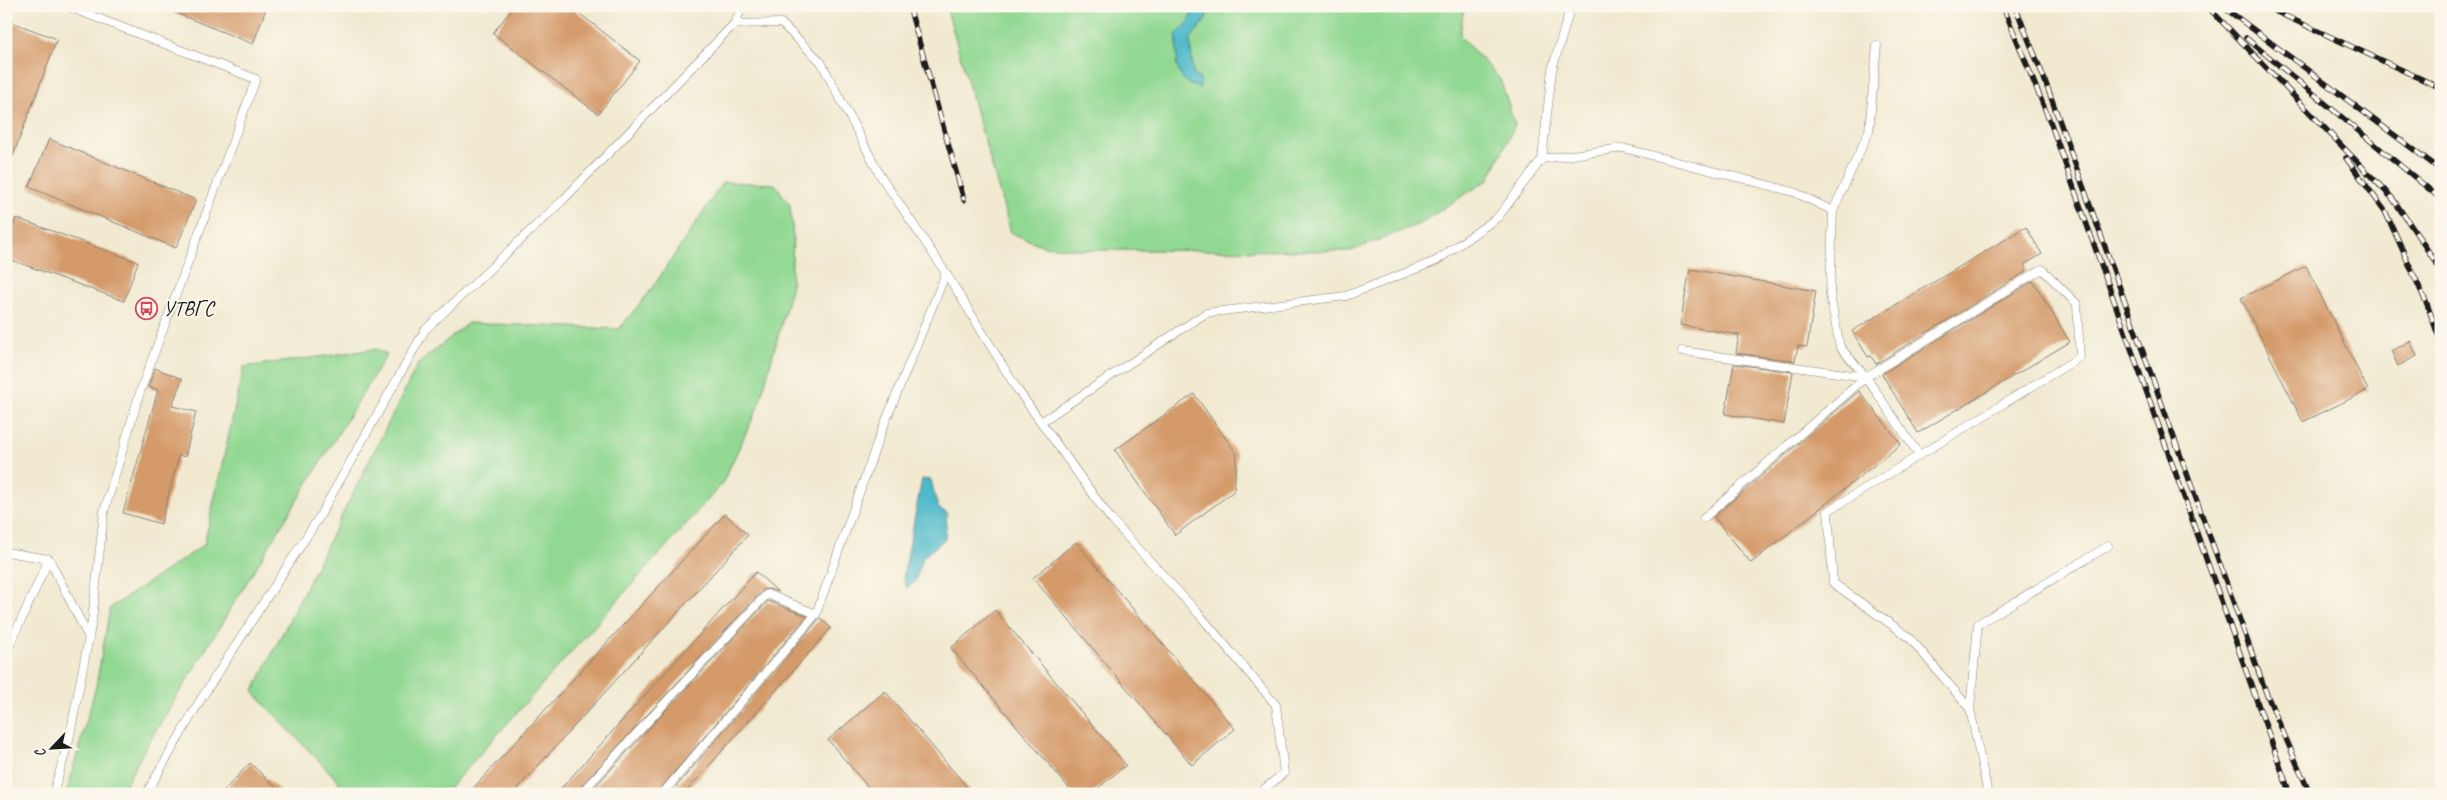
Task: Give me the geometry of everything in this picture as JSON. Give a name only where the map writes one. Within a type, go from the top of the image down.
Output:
[{"type":"lane","points":[[53,794],[69,740],[89,638],[107,502],[141,389],[167,314],[256,78],[66,6]]},
{"type":"lane","points":[[146,794],[201,699],[318,519],[425,330],[562,201],[734,24],[743,6]]},
{"type":"lane","points":[[1041,422],[1206,313],[1346,296],[1436,261],[1498,217],[1542,159],[1552,70],[1571,6]]},
{"type":"lane","points":[[734,24],[781,23],[820,62],[880,175],[946,273],[1017,389],[1110,518],[1198,613],[1276,705],[1284,773],[1258,794]]},
{"type":"lane","points":[[1877,45],[1869,132],[1833,211],[1830,295],[1840,347],[1866,377],[1919,455]]},
{"type":"lane","points":[[1542,159],[1624,148],[1794,192],[1833,211]]},
{"type":"lane","points":[[1704,518],[1866,377],[2042,270],[2077,304],[2080,358],[1828,511],[1833,583],[1909,637],[1970,709]]},
{"type":"lane","points":[[662,794],[816,614],[880,435],[946,273]]},
{"type":"lane","points":[[1682,351],[1866,377]]},
{"type":"lane","points":[[1988,794],[1970,709],[1978,624],[2108,546]]},
{"type":"lane","points":[[6,552],[49,559]]},
{"type":"lane","points":[[49,559],[89,638]]},
{"type":"lane","points":[[6,653],[49,559]]},
{"type":"lane","points":[[580,794],[767,594],[816,614]]},
{"type":"green space","points":[[946,6],[1194,6],[1189,22],[1176,35],[1179,53],[1176,64],[1193,74],[1190,39],[1206,20],[1208,6],[1464,6],[1460,36],[1500,79],[1515,125],[1489,179],[1419,224],[1351,251],[1086,250],[1044,246],[1011,233]]},
{"type":"green space","points":[[723,182],[775,184],[790,205],[793,238],[791,289],[759,405],[722,484],[444,794],[331,794],[340,783],[253,692],[418,364],[468,323],[619,329],[651,290]]},
{"type":"green space","points":[[376,349],[387,354],[144,750],[121,794],[66,794],[96,686],[110,608],[204,545],[244,367]]},
{"type":"water","points":[[1194,6],[1208,6],[1206,19],[1190,39],[1193,74],[1200,79],[1200,88],[1184,80],[1180,74],[1177,60],[1176,35],[1189,22]]},
{"type":"water","points":[[922,479],[931,480],[938,508],[947,513],[945,539],[923,557],[915,582],[907,588],[903,578]]},
{"type":"building","points":[[158,6],[267,6],[253,44]]},
{"type":"building","points":[[514,6],[570,6],[640,61],[598,114],[493,33]]},
{"type":"building","points":[[6,20],[57,39],[8,169],[6,169]]},
{"type":"building","points":[[49,139],[196,200],[176,248],[29,187]]},
{"type":"building","points":[[16,218],[138,262],[124,301],[6,258],[6,230],[11,232]]},
{"type":"building","points":[[2026,227],[2042,254],[2024,265],[2027,271],[1876,364],[1871,356],[1868,357],[1852,331]]},
{"type":"building","points":[[2306,266],[2368,390],[2303,422],[2241,298]]},
{"type":"building","points":[[1690,269],[1816,291],[1807,347],[1798,346],[1795,361],[1736,353],[1739,335],[1680,325]]},
{"type":"building","points":[[2033,281],[2070,342],[1918,433],[1882,374]]},
{"type":"building","points":[[2410,341],[2417,356],[2398,366],[2391,351]]},
{"type":"building","points":[[1734,364],[1793,372],[1784,424],[1725,414]]},
{"type":"building","points":[[155,368],[182,379],[172,406],[196,412],[185,457],[179,455],[161,524],[123,513],[158,390],[148,387]]},
{"type":"building","points":[[1859,391],[1901,444],[1751,563],[1714,517]]},
{"type":"building","points":[[1194,394],[1237,454],[1234,491],[1175,535],[1115,450]]},
{"type":"building","points":[[725,514],[748,535],[513,794],[468,794]]},
{"type":"building","points":[[1076,542],[1235,729],[1192,765],[1033,578]]},
{"type":"building","points":[[756,572],[778,592],[769,589],[763,590],[574,794],[556,794]]},
{"type":"building","points":[[768,601],[807,616],[656,794],[588,794]]},
{"type":"building","points":[[995,610],[1126,765],[1091,794],[1074,794],[951,648]]},
{"type":"building","points":[[820,618],[831,628],[684,794],[670,794]]},
{"type":"building","points":[[885,691],[973,794],[874,794],[828,740]]},
{"type":"building","points":[[250,763],[283,794],[221,794]]},
{"type":"railway","points":[[909,6],[964,200]]},
{"type":"railway","points":[[2003,6],[2051,124],[2290,794]]},
{"type":"railway","points":[[2015,6],[2044,78],[2267,695],[2310,794]]},
{"type":"railway","points":[[2207,6],[2393,199],[2441,270]]},
{"type":"railway","points":[[2222,6],[2441,170]]},
{"type":"railway","points":[[2264,6],[2441,88]]},
{"type":"railway","points":[[2246,38],[2441,199]]},
{"type":"railway","points":[[2346,158],[2385,211],[2427,304],[2441,343]]},
{"type":"place","name":"УТВГС","points":[[147,308]]}]
